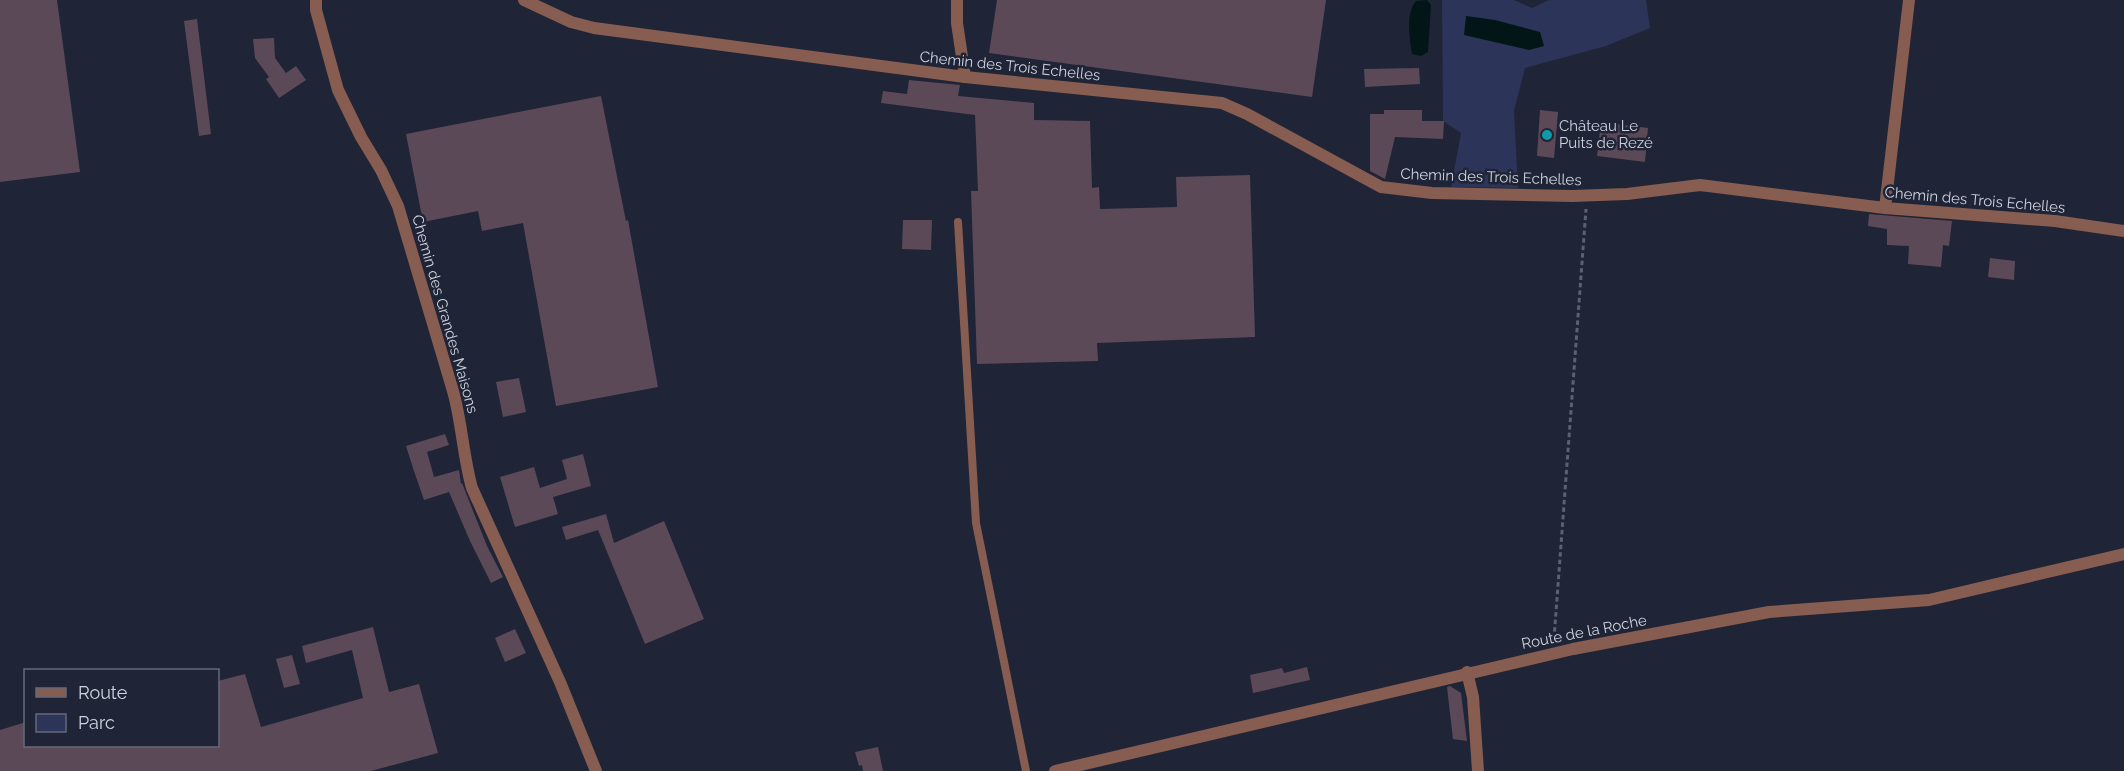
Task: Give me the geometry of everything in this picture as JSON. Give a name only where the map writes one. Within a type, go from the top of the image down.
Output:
[{"type":"street","name":"Chemin des Grandes Maisons","points":[[316,0],[316,10],[338,90],[398,206],[453,391],[472,488],[560,682],[596,771]]},
{"type":"street","name":"Chemin des Trois Echelles","points":[[524,0],[571,22],[594,28],[965,77],[1222,103],[1247,114],[1381,187],[1432,193],[1587,195],[1627,194],[1700,185],[1884,208],[2055,221],[2124,231]]},
{"type":"street","points":[[957,0],[957,23],[965,77]]},
{"type":"street","points":[[1884,208],[1909,0]]},
{"type":"street","name":"Route de la Roche","points":[[1055,771],[1553,653],[1769,612],[1929,600],[2124,554]]},
{"type":"street","points":[[1467,672],[1473,698],[1478,771]]},
{"type":"lane","points":[[958,222],[976,523],[1026,771]]},
{"type":"path","points":[[1553,653],[1587,195]]},
{"type":"green space","points":[[1442,0],[1514,0],[1532,8],[1549,0],[1646,0],[1650,28],[1606,46],[1525,68],[1514,111],[1518,188],[1451,187],[1461,133],[1443,121]]},
{"type":"shaded area","points":[[1427,0],[1431,5],[1428,52],[1421,56],[1412,54],[1409,19],[1416,1]]},
{"type":"shaded area","points":[[1466,16],[1495,20],[1540,32],[1544,46],[1529,50],[1464,35]]},
{"type":"building","points":[[0,0],[57,0],[80,172],[0,182]]},
{"type":"building","points":[[997,0],[1326,0],[1312,97],[989,53]]},
{"type":"building","points":[[197,19],[211,134],[199,136],[184,21]]},
{"type":"building","points":[[274,38],[275,58],[286,73],[296,66],[306,80],[279,98],[266,79],[269,77],[255,58],[253,39]]},
{"type":"building","points":[[1419,68],[1420,84],[1365,87],[1364,69]]},
{"type":"building","points":[[909,80],[960,85],[958,96],[1034,103],[1034,120],[1090,121],[1092,188],[1099,187],[1100,209],[1177,207],[1176,177],[1250,175],[1255,337],[1097,343],[1098,361],[977,364],[971,191],[978,191],[975,115],[881,103],[883,91],[907,94]]},
{"type":"building","points":[[601,96],[626,221],[628,220],[658,387],[556,406],[523,223],[482,231],[478,211],[423,222],[406,134]]},
{"type":"building","points":[[1384,110],[1422,110],[1422,121],[1444,121],[1443,139],[1395,137],[1385,179],[1370,171],[1370,114],[1384,114]]},
{"type":"building","name":"Château Le Puits de Rezé","points":[[1540,110],[1558,112],[1554,158],[1537,156]]},
{"type":"building","points":[[1601,122],[1648,128],[1645,162],[1597,156]]},
{"type":"building","points":[[1869,214],[1952,221],[1949,246],[1943,245],[1941,267],[1908,264],[1909,246],[1887,245],[1887,229],[1868,226]]},
{"type":"building","points":[[903,220],[932,220],[931,250],[902,249]]},
{"type":"building","points":[[1990,258],[2015,261],[2014,280],[1988,277]]},
{"type":"building","points":[[519,378],[526,412],[503,417],[496,382]]},
{"type":"building","points":[[445,434],[449,445],[427,452],[434,477],[459,470],[461,484],[487,546],[503,577],[491,583],[449,492],[424,500],[406,446]]},
{"type":"building","points":[[583,454],[591,486],[553,497],[558,514],[515,527],[500,477],[534,467],[540,488],[567,479],[562,460]]},
{"type":"building","points":[[606,514],[614,543],[664,521],[704,619],[645,644],[598,530],[566,540],[562,527]]},
{"type":"building","points":[[373,627],[389,692],[419,684],[438,753],[371,771],[0,771],[0,730],[24,723],[24,747],[219,747],[219,681],[245,674],[261,727],[363,698],[352,650],[306,663],[302,646]]},
{"type":"building","points":[[515,629],[526,653],[505,662],[495,638]]},
{"type":"building","points":[[292,655],[300,684],[284,688],[276,659]]},
{"type":"building","points":[[1307,667],[1310,680],[1253,693],[1250,675],[1282,668],[1284,673]]},
{"type":"building","points":[[1450,686],[1461,693],[1467,741],[1453,739],[1447,687]]},
{"type":"building","points":[[878,747],[883,771],[863,771],[855,752]]},
{"type":"place","name":"Château Le Puits de Rezé","points":[[1547,135]]}]
